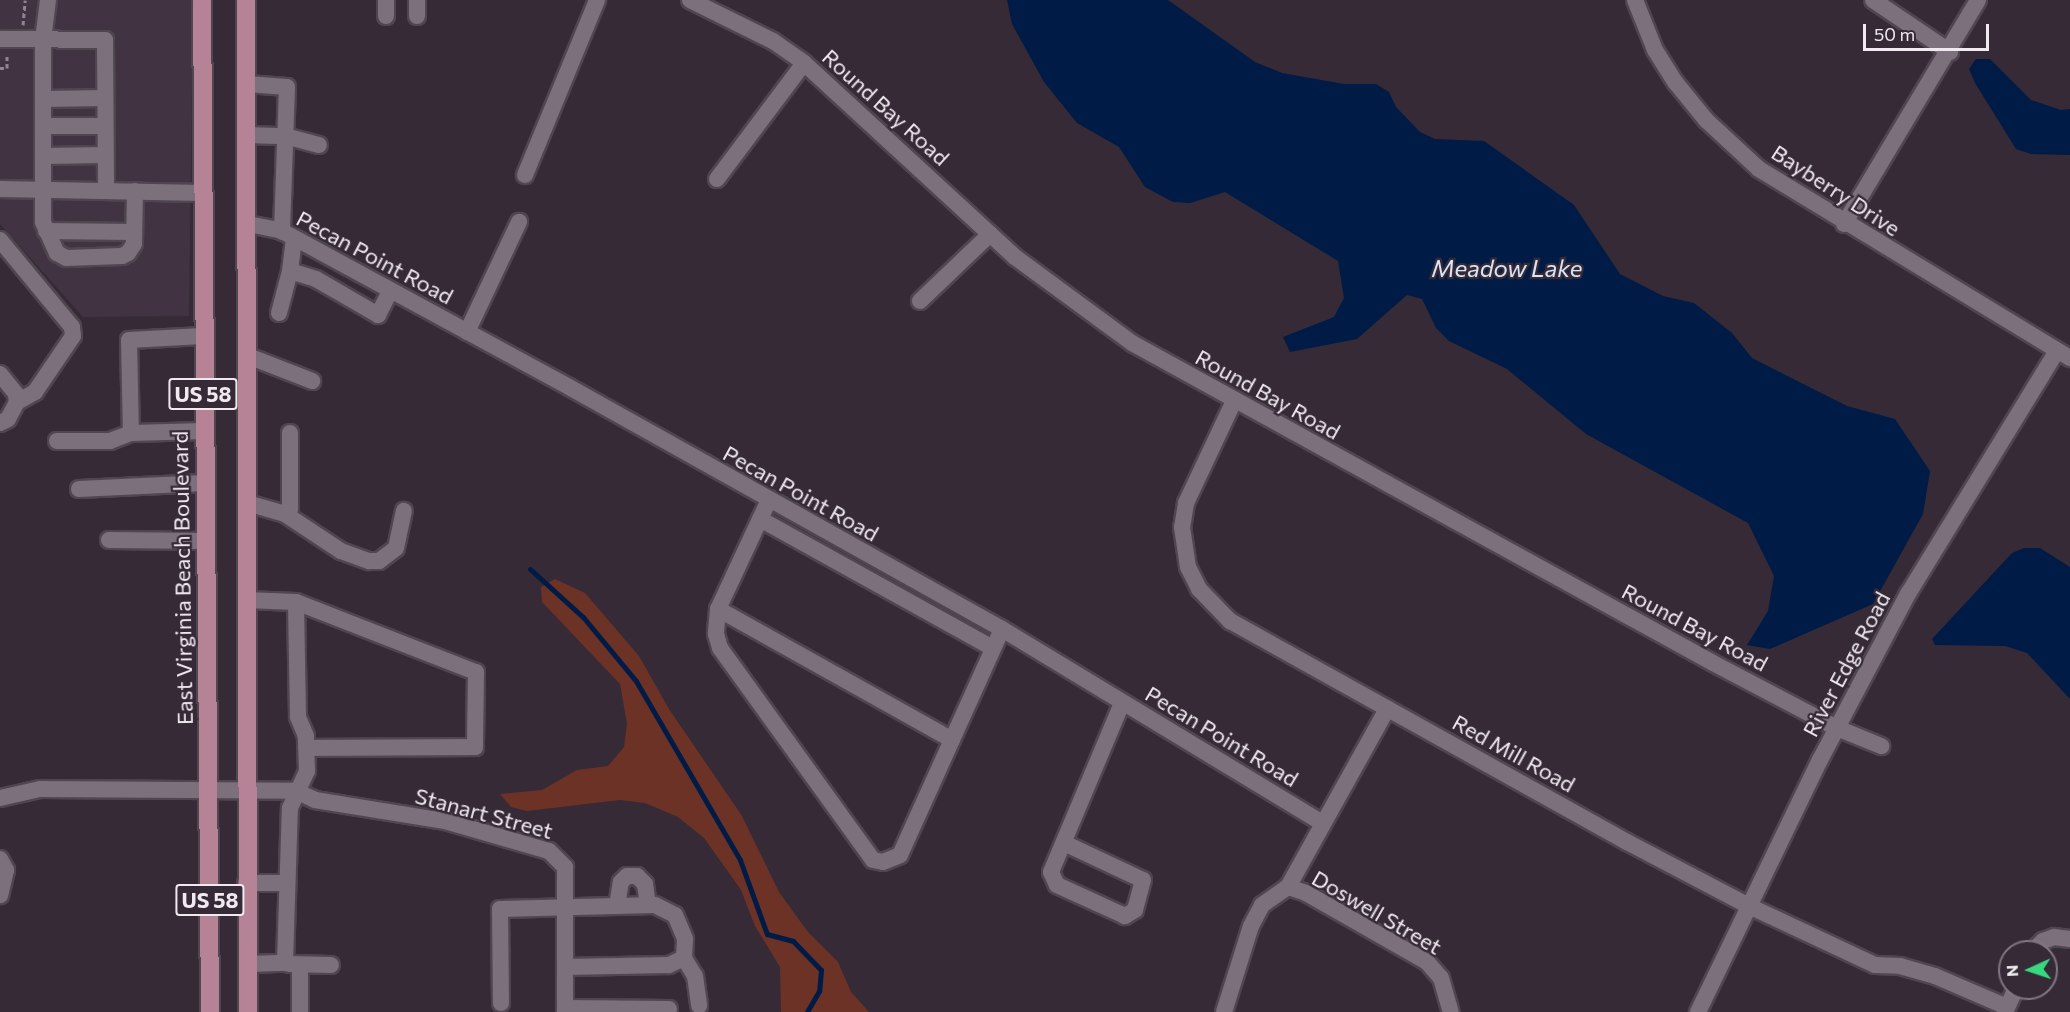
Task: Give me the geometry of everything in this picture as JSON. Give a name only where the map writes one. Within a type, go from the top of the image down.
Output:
[{"type":"main road","name":"East Virginia Beach Boulevard","points":[[202,0],[202,336],[210,788],[210,1012]]},
{"type":"main road","name":"US 58","points":[[246,0],[248,356],[245,789],[248,1012]]},
{"type":"street","points":[[48,0],[44,40],[43,190],[46,231],[57,254],[66,258],[122,256],[134,244],[135,191]]},
{"type":"street","points":[[525,175],[597,0]]},
{"type":"street","name":"Round Bay Road","points":[[690,0],[773,41],[804,63],[990,234],[1092,317],[1234,401],[1837,728],[1881,746]]},
{"type":"street","name":"Bayberry Drive","points":[[1635,0],[1655,50],[1706,120],[1759,169],[1844,224],[2063,355]]},
{"type":"street","points":[[1873,0],[1950,52]]},
{"type":"street","points":[[1844,224],[1950,52],[1978,0]]},
{"type":"street","points":[[0,39],[105,40],[106,190]]},
{"type":"street","points":[[717,179],[804,63]]},
{"type":"street","points":[[247,84],[287,87],[285,136],[290,271],[279,313]]},
{"type":"street","points":[[43,99],[105,98]]},
{"type":"street","points":[[44,126],[105,126]]},
{"type":"street","points":[[247,135],[285,136],[319,145]]},
{"type":"street","points":[[43,156],[105,155]]},
{"type":"street","points":[[0,189],[202,193]]},
{"type":"street","points":[[467,332],[519,222]]},
{"type":"street","name":"Pecan Point Road","points":[[248,224],[288,235],[467,332],[768,502],[1002,629],[1322,822]]},
{"type":"street","points":[[46,231],[134,232]]},
{"type":"street","points":[[920,301],[990,234]]},
{"type":"street","points":[[0,240],[72,327],[73,336],[35,392],[17,402],[8,419],[0,423]]},
{"type":"street","points":[[290,271],[316,279],[378,315],[390,291]]},
{"type":"street","points":[[131,433],[129,340],[202,336]]},
{"type":"street","name":"River Edge Road","points":[[1698,1012],[1837,728],[1908,594],[2063,355]]},
{"type":"street","points":[[248,356],[312,381]]},
{"type":"street","points":[[0,374],[16,394],[17,402]]},
{"type":"street","name":"Red Mill Road","points":[[1234,401],[1186,503],[1184,547],[1199,589],[1230,621],[1749,906],[1875,965],[1900,966],[1935,975],[2006,1009]]},
{"type":"street","points":[[57,441],[110,441],[131,433],[204,431]]},
{"type":"street","points":[[285,514],[290,509],[290,433]]},
{"type":"street","points":[[79,489],[205,483]]},
{"type":"street","points":[[768,502],[718,609],[716,634],[720,648],[873,860],[892,860],[900,855],[1002,629]]},
{"type":"street","points":[[247,503],[285,514],[341,551],[369,561],[379,561],[396,548],[404,511]]},
{"type":"street","points":[[760,519],[993,648]]},
{"type":"street","points":[[109,540],[206,542]]},
{"type":"street","points":[[246,600],[296,602],[476,672],[475,747],[306,748]]},
{"type":"street","points":[[296,602],[298,717],[306,748],[307,771],[290,808],[290,868],[285,883],[292,964],[300,1012]]},
{"type":"street","points":[[718,609],[952,740]]},
{"type":"street","points":[[1064,843],[1143,880],[1135,910],[1125,916],[1057,885],[1051,872],[1122,703]]},
{"type":"street","name":"Doswell Street","points":[[1224,1012],[1251,926],[1262,905],[1288,887],[1322,822],[1387,709]]},
{"type":"street","name":"Stanart Street","points":[[0,798],[40,789],[210,788],[296,791],[315,800],[446,821],[549,850],[565,867],[565,1010]]},
{"type":"street","points":[[0,859],[6,870],[0,895]]},
{"type":"street","points":[[617,906],[621,882],[627,876],[637,876],[645,884],[648,905]]},
{"type":"street","points":[[246,883],[285,883]]},
{"type":"street","name":"Doswell Street","points":[[1288,887],[1306,894],[1427,962],[1442,978],[1451,1012]]},
{"type":"street","points":[[501,1003],[501,909],[648,905],[675,915],[685,939],[684,958],[695,976],[699,1006]]},
{"type":"street","points":[[2049,940],[2054,937],[2070,939]]},
{"type":"street","points":[[565,967],[669,965],[684,958]]},
{"type":"street","points":[[248,964],[331,965]]},
{"type":"street","points":[[565,1010],[669,1009]]},
{"type":"shaded area","points":[[0,0],[193,0],[189,316],[83,317],[0,224]]},
{"type":"shaded area","points":[[555,579],[585,593],[639,656],[669,709],[742,816],[779,892],[808,932],[838,962],[851,992],[869,1012],[781,1012],[780,967],[755,926],[741,890],[704,838],[678,817],[645,803],[620,800],[527,811],[511,807],[500,794],[542,790],[577,770],[608,766],[624,747],[627,724],[620,684],[542,602],[541,587]]},
{"type":"water","name":"Meadow Lake","points":[[1007,0],[1168,0],[1255,62],[1282,73],[1344,84],[1376,84],[1389,92],[1396,107],[1420,132],[1435,139],[1484,141],[1574,205],[1620,274],[1663,296],[1694,303],[1732,333],[1752,358],[1847,406],[1895,419],[1930,471],[1923,514],[1873,604],[1770,649],[1747,645],[1768,611],[1774,576],[1748,523],[1586,434],[1507,369],[1449,341],[1436,328],[1422,299],[1407,295],[1357,339],[1290,352],[1283,337],[1334,317],[1344,298],[1338,261],[1225,192],[1190,203],[1173,202],[1145,187],[1119,147],[1077,123],[1044,82],[1012,24]]},
{"type":"water","points":[[1976,59],[1990,59],[2031,100],[2061,110],[2070,109],[2070,155],[2031,154],[2016,149],[1975,83],[1969,69]]},
{"type":"water","points":[[2024,548],[2040,548],[2070,567],[2070,699],[2027,653],[2005,646],[1935,645],[1932,639],[2012,553]]},
{"type":"waterway","points":[[530,569],[583,617],[636,681],[740,860],[767,934],[793,941],[821,970],[819,991],[807,1012]]}]
